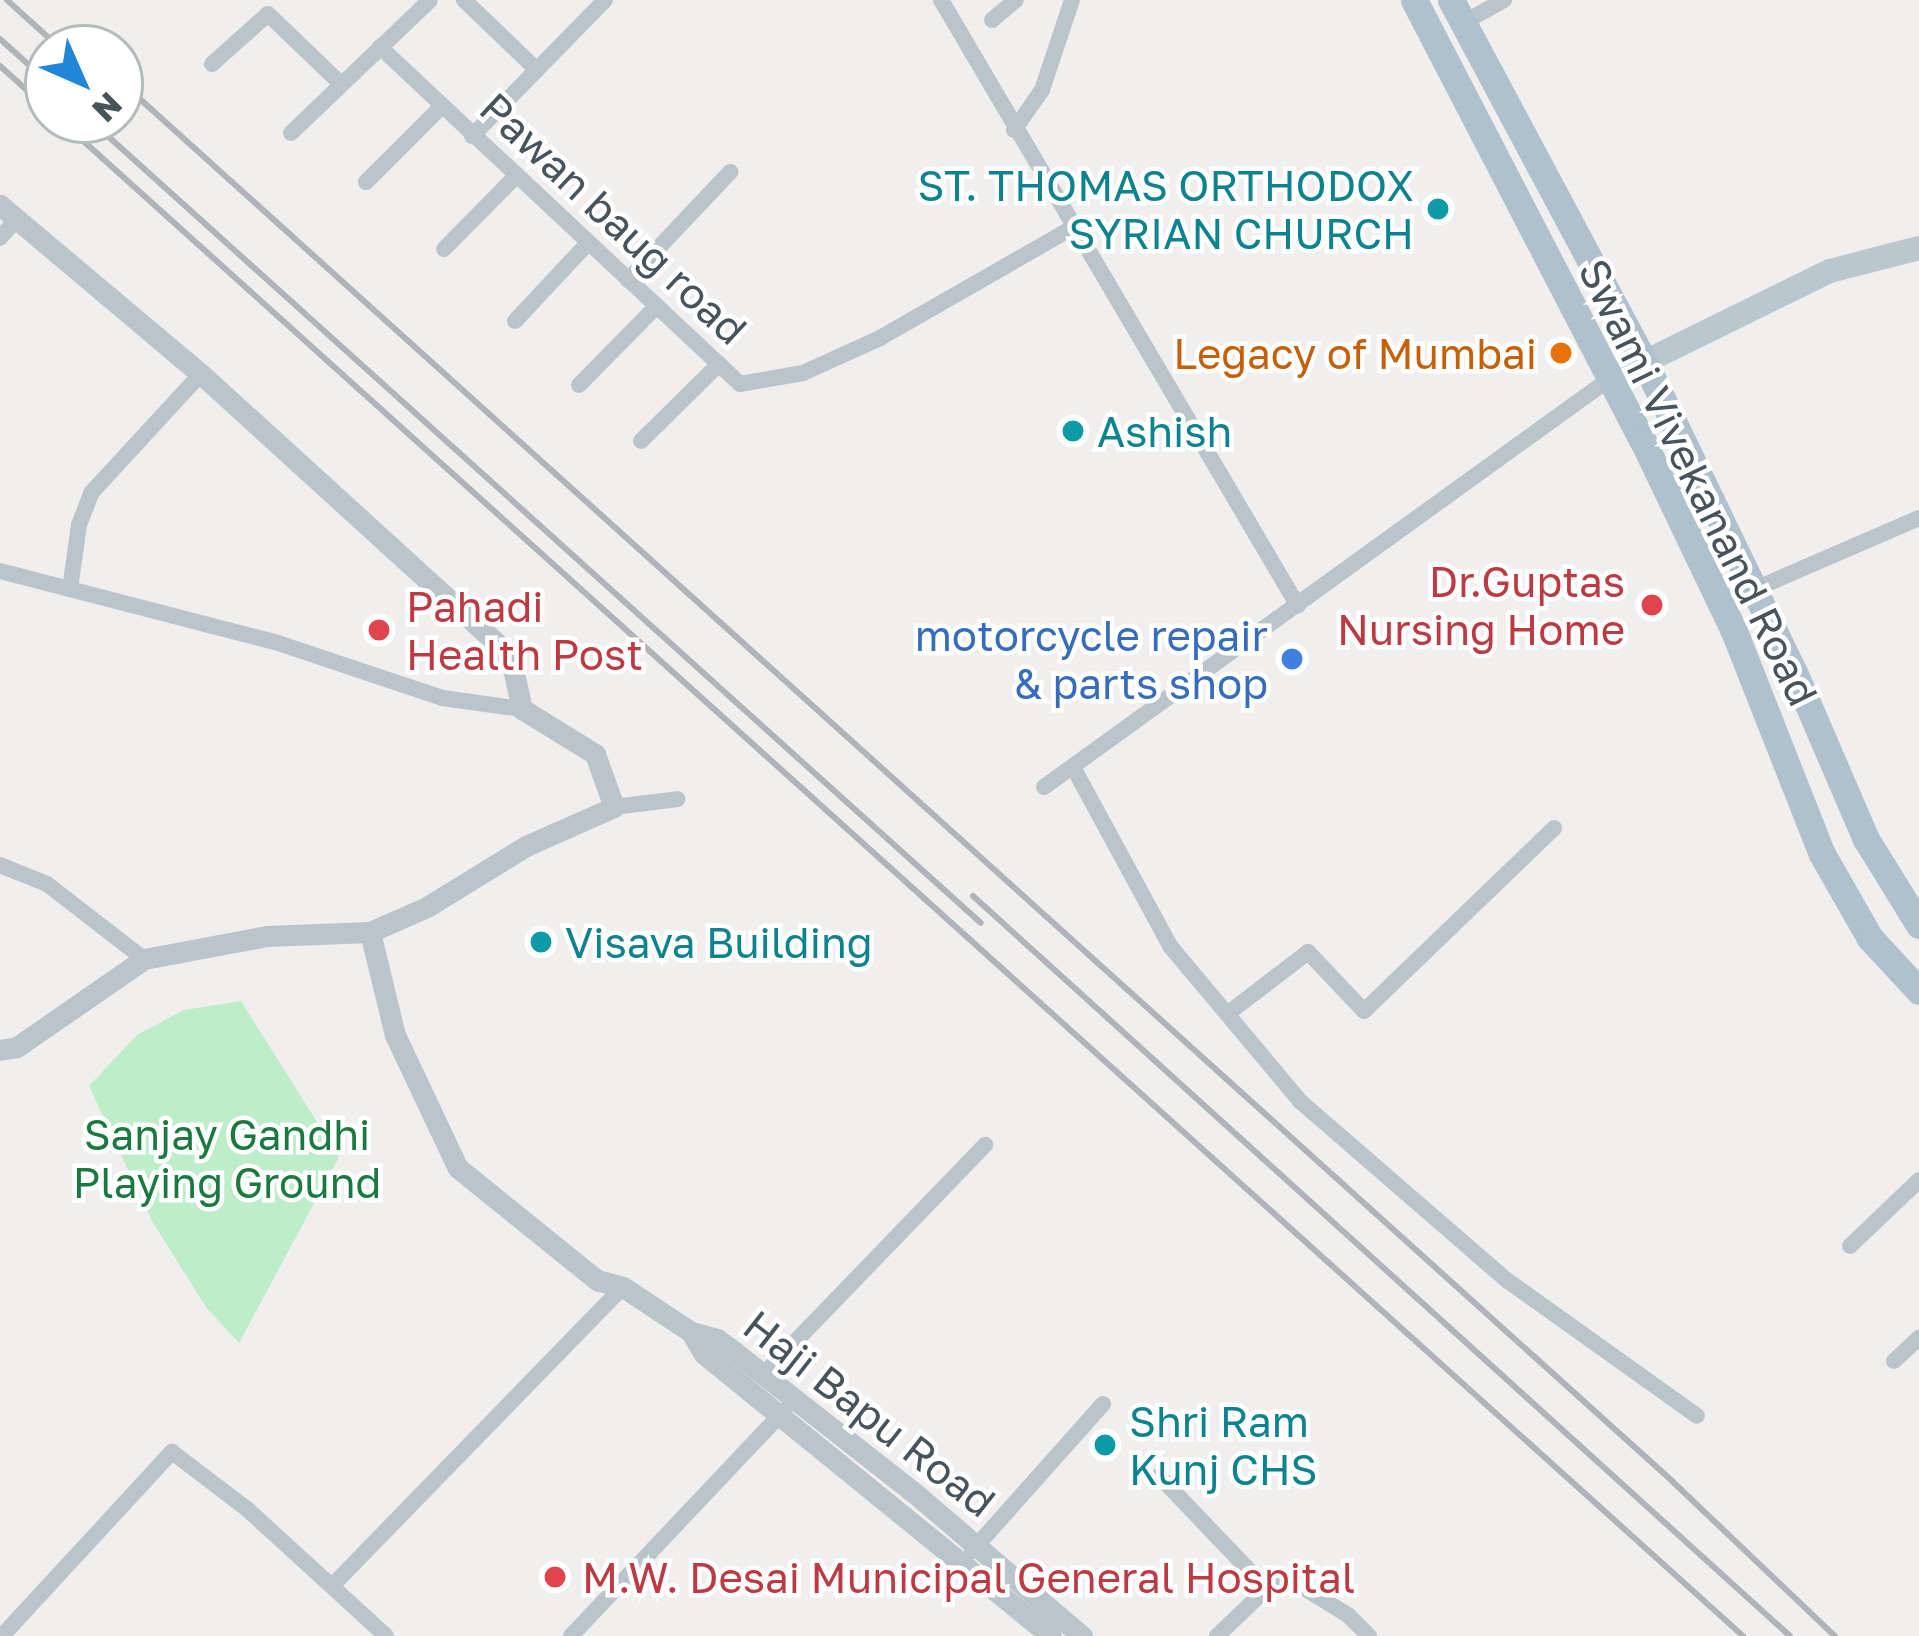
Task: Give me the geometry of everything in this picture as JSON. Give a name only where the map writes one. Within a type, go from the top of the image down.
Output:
[{"type":"main road","name":"Swami Vivekanand Road","points":[[1414,0],[1642,440],[1734,631],[1822,854],[1870,938],[1919,991]]},
{"type":"main road","name":"Swami Vivekanand Road","points":[[1457,11],[1645,363],[1866,839],[1919,926]]},
{"type":"main road","points":[[1608,380],[1830,271],[1919,248]]},
{"type":"street","points":[[291,133],[430,0]]},
{"type":"street","points":[[464,0],[537,70]]},
{"type":"street","points":[[941,0],[1298,606]]},
{"type":"street","points":[[992,20],[1016,0]]},
{"type":"street","points":[[1014,130],[1042,90],[1072,0]]},
{"type":"street","points":[[1457,11],[1504,0]]},
{"type":"street","points":[[472,136],[601,1]]},
{"type":"street","points":[[212,64],[268,14],[340,83]]},
{"type":"street","name":"Pawan baug road","points":[[380,47],[740,383],[803,373],[880,338],[1074,227]]},
{"type":"street","points":[[366,182],[441,107]]},
{"type":"street","points":[[628,280],[730,172]]},
{"type":"street","points":[[444,249],[516,176]]},
{"type":"street","points":[[0,238],[8,212],[201,374],[502,648],[512,664],[522,709]]},
{"type":"street","points":[[515,321],[588,243]]},
{"type":"street","points":[[579,385],[657,306]]},
{"type":"street","points":[[641,441],[719,364]]},
{"type":"street","points":[[70,589],[80,525],[91,493],[201,374]]},
{"type":"street","points":[[1044,787],[1608,380]]},
{"type":"street","points":[[1754,590],[1919,518]]},
{"type":"street","points":[[0,571],[278,643],[442,698],[522,709],[595,754],[614,807]]},
{"type":"street","points":[[1072,767],[1170,946],[1301,1102],[1508,1281],[1697,1416]]},
{"type":"street","points":[[0,1069],[8,1048],[144,959],[267,936],[370,932],[427,907],[526,846],[614,807],[678,799]]},
{"type":"street","points":[[1227,1014],[1308,952],[1364,1011],[1554,828]]},
{"type":"street","points":[[0,865],[47,884],[144,959]]},
{"type":"street","name":"Haji Bapu Road","points":[[370,932],[395,1036],[458,1168],[597,1280],[623,1287],[726,1358],[1082,1636]]},
{"type":"street","points":[[764,1375],[985,1145]]},
{"type":"street","points":[[1850,1246],[1919,1180]]},
{"type":"street","points":[[332,1586],[623,1287]]},
{"type":"street","points":[[1894,1361],[1919,1338]]},
{"type":"street","name":"Haji Bapu Road","points":[[726,1358],[764,1375],[788,1407]]},
{"type":"street","points":[[970,1553],[1103,1404]]},
{"type":"street","points":[[571,1636],[788,1407]]},
{"type":"street","points":[[2,1636],[172,1452],[247,1509],[386,1636]]},
{"type":"street","points":[[1159,1476],[1268,1590]]},
{"type":"street","name":"Haji Bapu Road","points":[[970,1553],[1052,1636]]},
{"type":"street","points":[[1217,1636],[1283,1582],[1307,1590],[1369,1636]]},
{"type":"green space","name":"Sanjay Gandhi Playing Ground","points":[[241,1001],[339,1157],[239,1343],[206,1307],[152,1221],[89,1086],[137,1035],[184,1010]]},
{"type":"railway","points":[[7,0],[34,24]]},
{"type":"railway","points":[[0,39],[24,60]]},
{"type":"railway","points":[[0,66],[24,88]]},
{"type":"railway","points":[[144,103],[1672,1481],[1835,1636]]},
{"type":"railway","points":[[87,144],[1743,1636]]},
{"type":"railway","points":[[117,144],[981,923]]},
{"type":"railway","points":[[973,896],[1790,1636]]},
{"type":"place","name":"ST. THOMAS ORTHODOX SYRIAN CHURCH","points":[[1438,209]]},
{"type":"place","name":"Legacy of Mumbai","points":[[1561,353]]},
{"type":"place","name":"Ashish","points":[[1073,431]]},
{"type":"place","name":"Dr.Guptas Nursing Home","points":[[1652,605]]},
{"type":"place","name":"Pahadi Health Post","points":[[379,630]]},
{"type":"place","name":"motorcycle repair & parts shop","points":[[1292,659]]},
{"type":"place","name":"Visava Building","points":[[541,942]]},
{"type":"place","name":"Shri Ram Kunj CHS","points":[[1105,1445]]},
{"type":"place","name":"M.W. Desai Municipal General Hospital","points":[[555,1577]]}]
